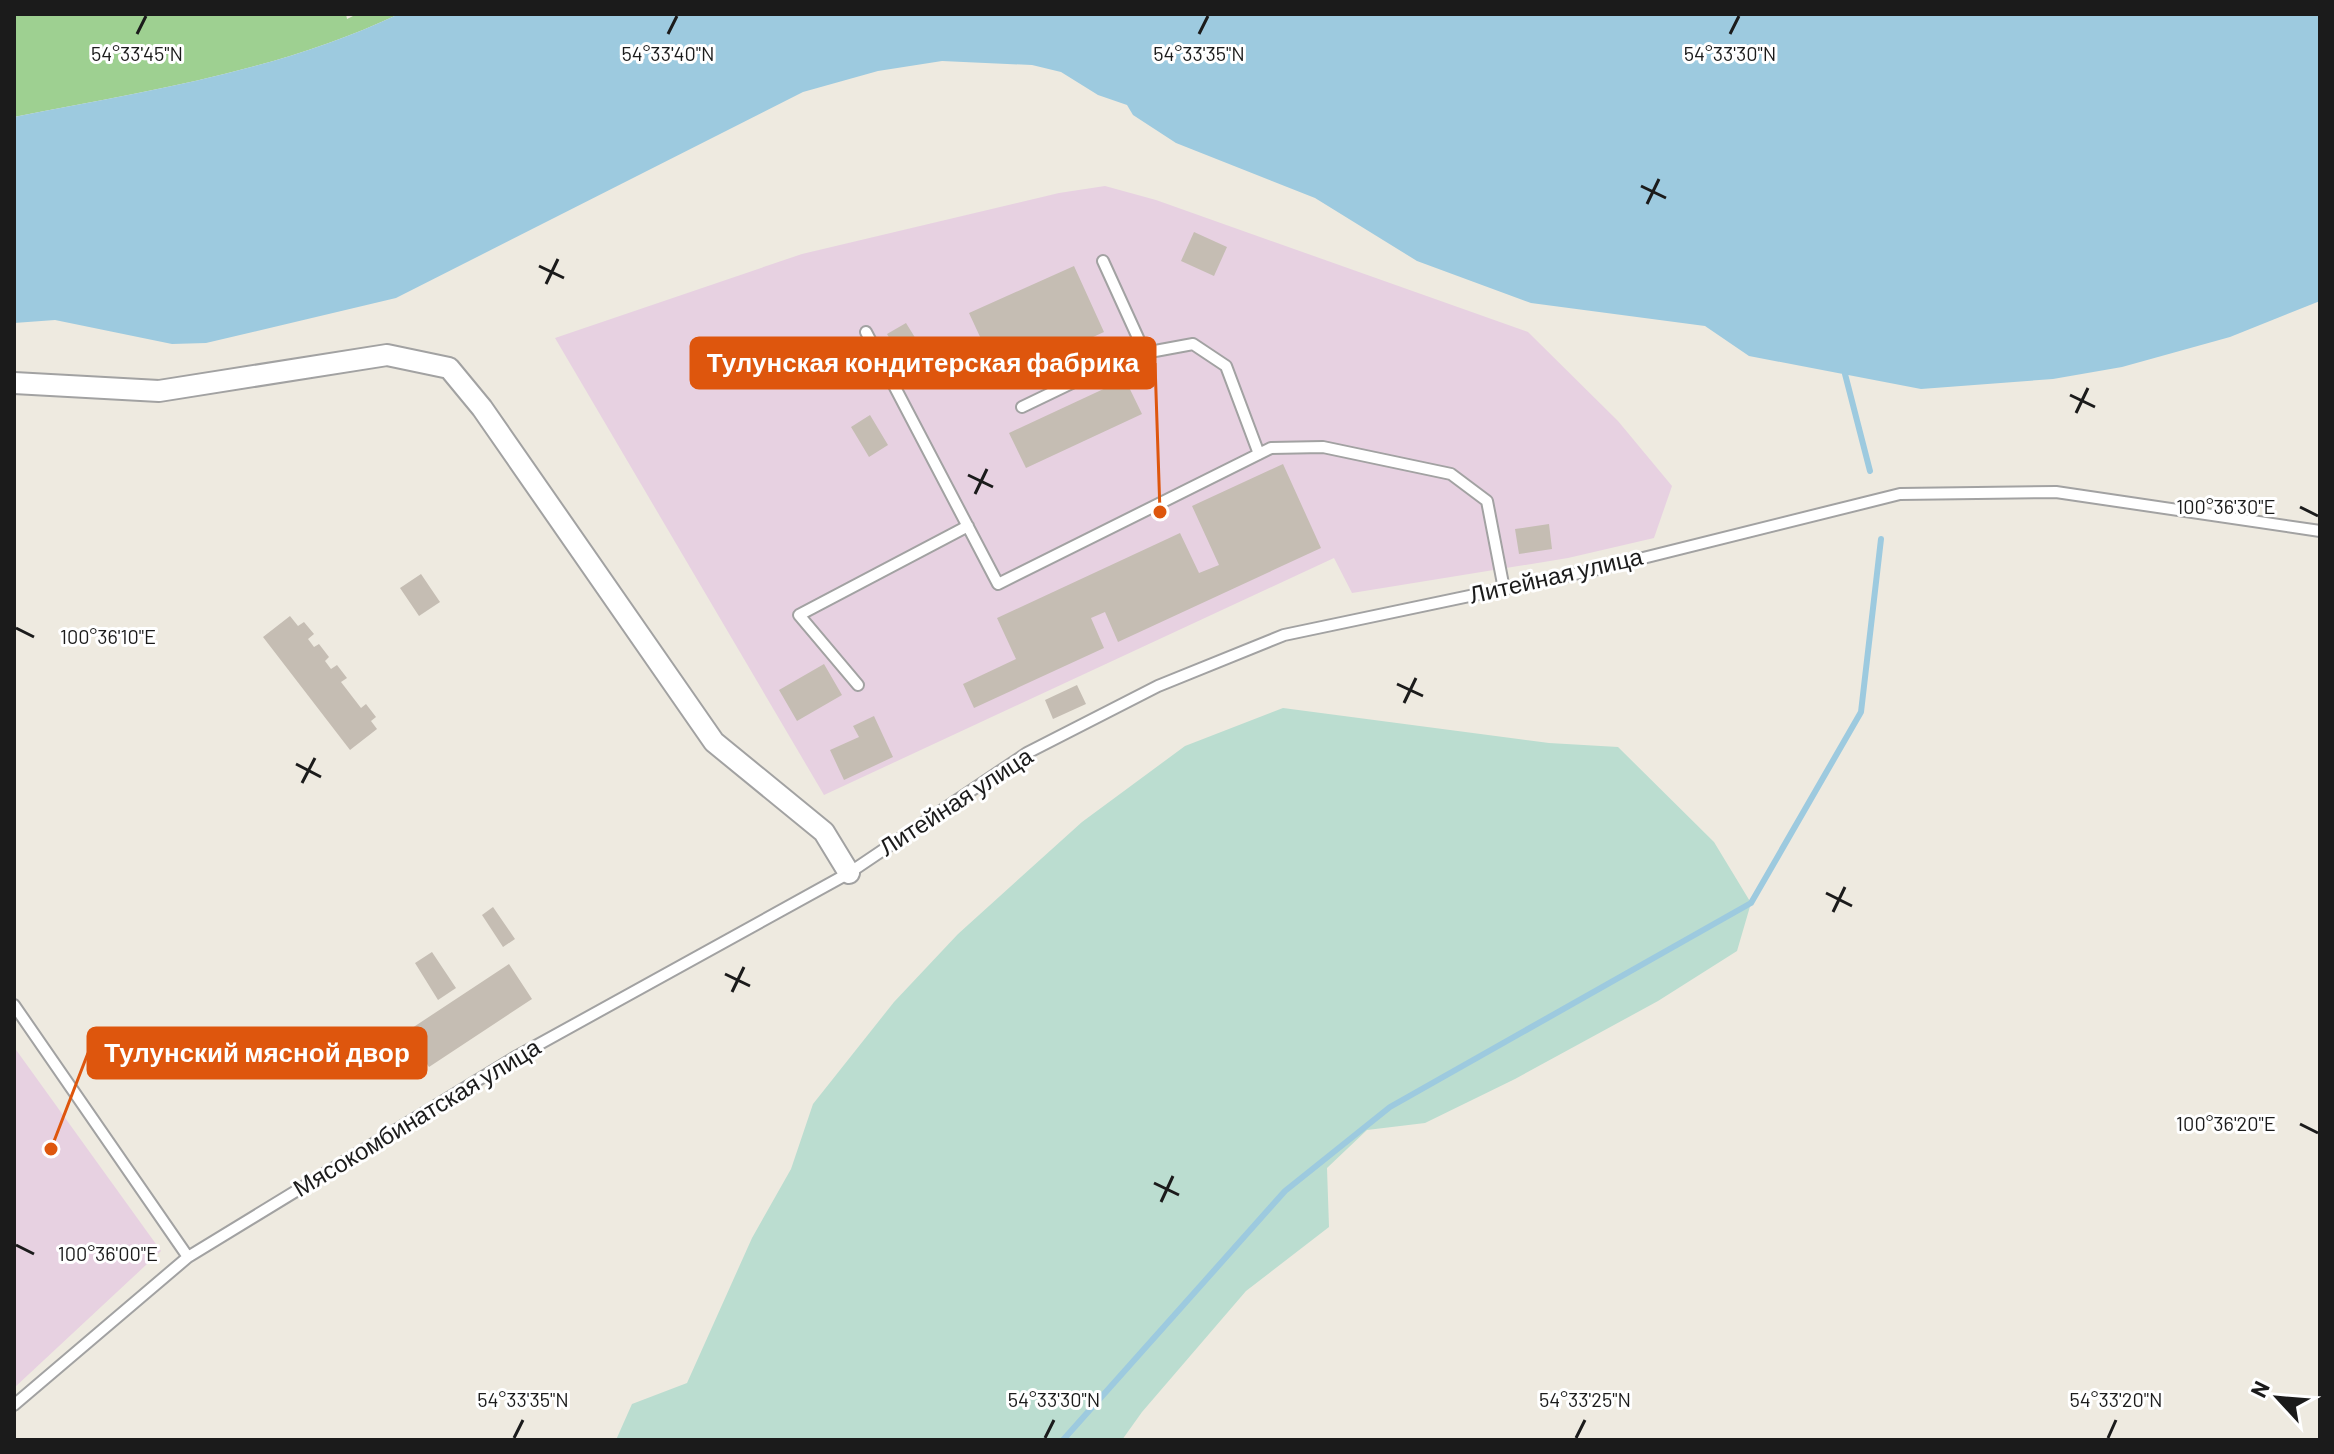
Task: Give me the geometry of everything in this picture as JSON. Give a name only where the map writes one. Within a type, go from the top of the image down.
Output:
[{"type":"street","points":[[14,383],[159,391],[387,355],[449,368],[482,408],[714,742],[824,832],[849,873]]},
{"type":"lane","points":[[1103,261],[1144,351]]},
{"type":"lane","points":[[866,332],[998,584],[1271,448],[1323,447],[1451,474],[1487,501],[1504,589]]},
{"type":"lane","points":[[1022,407],[1144,351],[1193,344],[1226,366],[1259,454]]},
{"type":"lane","name":"Литейная улица","points":[[849,873],[1027,753],[1158,686],[1284,635],[1504,589],[1900,494],[2056,492],[2320,531]]},
{"type":"lane","points":[[858,685],[799,615],[968,526]]},
{"type":"lane","name":"Мясокомбинатская улица","points":[[14,1405],[188,1257],[514,1058],[849,873]]},
{"type":"lane","points":[[14,1005],[188,1257]]},
{"type":"shaded area","points":[[1105,186],[1156,200],[1528,332],[1618,421],[1672,486],[1654,538],[1568,558],[1352,593],[1334,558],[824,795],[555,338],[802,254],[1059,193]]},
{"type":"shaded area","points":[[14,1047],[161,1251],[14,1388]]},
{"type":"green space","points":[[14,14],[346,14],[347,19],[357,14],[399,14],[306,51],[210,78],[14,117]]},
{"type":"green space","points":[[1283,708],[1549,743],[1618,747],[1714,842],[1751,903],[1737,951],[1658,1001],[1515,1079],[1425,1123],[1367,1130],[1327,1168],[1329,1227],[1246,1291],[1142,1412],[1122,1440],[616,1440],[632,1404],[687,1383],[752,1238],[791,1169],[813,1104],[894,1002],[958,934],[1082,822],[1185,746]]},
{"type":"water","points":[[399,14],[2320,14],[2320,301],[2230,337],[2122,367],[2053,379],[1921,389],[1749,356],[1705,326],[1531,303],[1417,261],[1315,198],[1176,143],[1133,115],[1127,105],[1098,95],[1061,72],[1032,65],[942,61],[878,71],[803,92],[396,298],[206,343],[172,344],[55,320],[14,323],[14,117],[210,78],[306,51]]},
{"type":"building","points":[[1194,232],[1227,247],[1214,276],[1181,261]]},
{"type":"building","points":[[1074,266],[1104,332],[1000,380],[969,313]]},
{"type":"building","points":[[906,323],[919,344],[900,356],[887,334]]},
{"type":"building","points":[[1125,379],[1142,414],[1026,468],[1009,433]]},
{"type":"building","points":[[870,415],[888,445],[869,457],[851,427]]},
{"type":"building","points":[[1283,464],[1321,548],[1118,642],[1105,612],[1091,618],[1104,648],[974,708],[963,684],[1016,659],[997,618],[1180,533],[1199,573],[1219,565],[1192,506]]},
{"type":"building","points":[[1549,524],[1552,549],[1519,554],[1515,529]]},
{"type":"building","points":[[421,574],[440,602],[419,616],[400,588]]},
{"type":"building","points":[[290,616],[298,626],[304,622],[314,634],[308,639],[314,647],[319,644],[329,657],[325,661],[331,669],[337,665],[347,678],[341,682],[361,708],[366,704],[376,717],[371,721],[377,729],[350,750],[263,637]]},
{"type":"building","points":[[824,664],[842,695],[797,721],[779,690]]},
{"type":"building","points":[[1077,685],[1086,704],[1053,719],[1045,700]]},
{"type":"building","points":[[874,716],[893,757],[844,780],[830,750],[859,737],[853,726]]},
{"type":"building","points":[[493,907],[515,939],[503,947],[482,915]]},
{"type":"building","points":[[432,952],[456,988],[438,1000],[415,963]]},
{"type":"building","points":[[509,964],[532,999],[429,1067],[406,1032]]},
{"type":"waterway","points":[[1845,374],[1870,471]]},
{"type":"waterway","points":[[1063,1440],[1285,1191],[1390,1107],[1751,903],[1861,712],[1881,539]]},
{"type":"place","name":"Тулунская кондитерская фабрика","points":[[1160,512]]},
{"type":"place","name":"Тулунский мясной двор","points":[[51,1149]]}]
